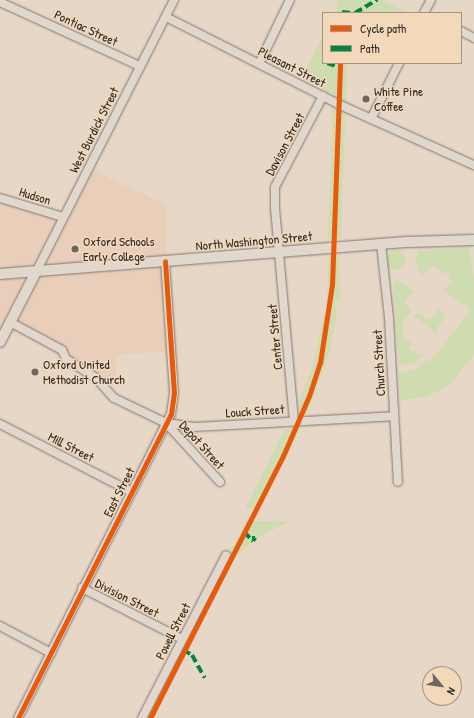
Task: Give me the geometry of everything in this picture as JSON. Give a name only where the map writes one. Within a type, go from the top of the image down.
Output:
[{"type":"main road","name":"North Washington Street","points":[[0,274],[381,244],[474,240]]},
{"type":"main road","points":[[0,342],[36,272]]},
{"type":"street","name":"West Burdick Street","points":[[36,272],[174,0]]},
{"type":"street","points":[[259,64],[290,0]]},
{"type":"street","points":[[425,12],[431,0]]},
{"type":"street","name":"Pontiac Street","points":[[0,2],[140,66]]},
{"type":"street","name":"Pleasant Street","points":[[166,17],[370,119],[474,165]]},
{"type":"street","points":[[462,32],[474,38]]},
{"type":"street","points":[[370,119],[398,64]]},
{"type":"street","name":"Davison Street","points":[[280,252],[276,187],[323,96]]},
{"type":"street","name":"Hudson","points":[[0,198],[64,217]]},
{"type":"street","name":"Church Street","points":[[381,244],[389,318],[398,482]]},
{"type":"street","name":"Center Street","points":[[280,252],[294,421]]},
{"type":"street","name":"East Street","points":[[18,718],[82,588],[132,492],[173,406],[174,394],[165,261]]},
{"type":"street","points":[[10,322],[62,350],[66,359],[95,377],[114,398],[166,423]]},
{"type":"street","name":"Louck Street","points":[[166,423],[194,427],[394,416]]},
{"type":"street","name":"Depot Street","points":[[166,423],[220,482]]},
{"type":"street","name":"Mill Street","points":[[0,424],[132,492]]},
{"type":"street","name":"Powell Street","points":[[142,718],[226,555]]},
{"type":"street","name":"Division Street","points":[[82,588],[182,639]]},
{"type":"street","points":[[0,626],[51,653]]},
{"type":"shaded area","points":[[84,166],[167,205],[167,351],[117,355],[115,381],[88,374],[53,352],[3,326],[0,331],[0,202],[57,220]]},
{"type":"green space","points":[[337,0],[382,0],[406,12],[337,12]]},
{"type":"green space","points":[[322,38],[322,64],[347,64],[341,238],[328,239],[333,93],[302,78]]},
{"type":"green space","points":[[465,247],[470,251],[474,283],[474,355],[450,384],[442,389],[424,397],[401,400],[399,373],[418,368],[426,360],[430,362],[470,311],[466,307],[468,304],[465,302],[462,305],[443,290],[454,283],[448,277],[450,274],[447,272],[444,274],[432,265],[424,275],[420,273],[416,263],[418,251]]},
{"type":"green space","points":[[396,250],[403,253],[406,260],[403,267],[396,270],[389,267],[386,260],[389,253]]},
{"type":"green space","points":[[338,256],[341,300],[335,301],[337,314],[329,354],[307,414],[299,414],[299,401],[313,365],[323,316],[326,315],[329,257]]},
{"type":"green space","points":[[397,280],[414,291],[404,303],[411,308],[410,314],[402,322],[403,340],[410,341],[412,343],[408,348],[418,355],[424,353],[416,362],[405,365],[399,364],[393,282]]},
{"type":"green space","points":[[438,309],[446,316],[437,328],[437,334],[414,316],[417,313],[430,320]]},
{"type":"green space","points":[[300,428],[260,508],[245,508],[285,429]]},
{"type":"green space","points":[[246,521],[290,521],[257,538],[235,557],[154,718],[146,718]]},
{"type":"marked path","points":[[357,12],[377,0]]},
{"type":"marked path","points":[[330,64],[339,67]]},
{"type":"marked path","points":[[244,532],[253,541],[255,538],[252,538]]},
{"type":"marked path","points":[[183,650],[192,655],[205,678]]},
{"type":"cycle path","points":[[150,718],[283,456],[309,396],[320,363],[332,285],[340,64]]},
{"type":"cycle path","points":[[18,718],[171,414],[174,393],[165,261]]},
{"type":"place","name":"White Pine Coffee","points":[[366,99]]},
{"type":"place","name":"Oxford Schools Early College","points":[[75,249]]},
{"type":"place","name":"Oxford United Methodist Church","points":[[35,372]]}]
